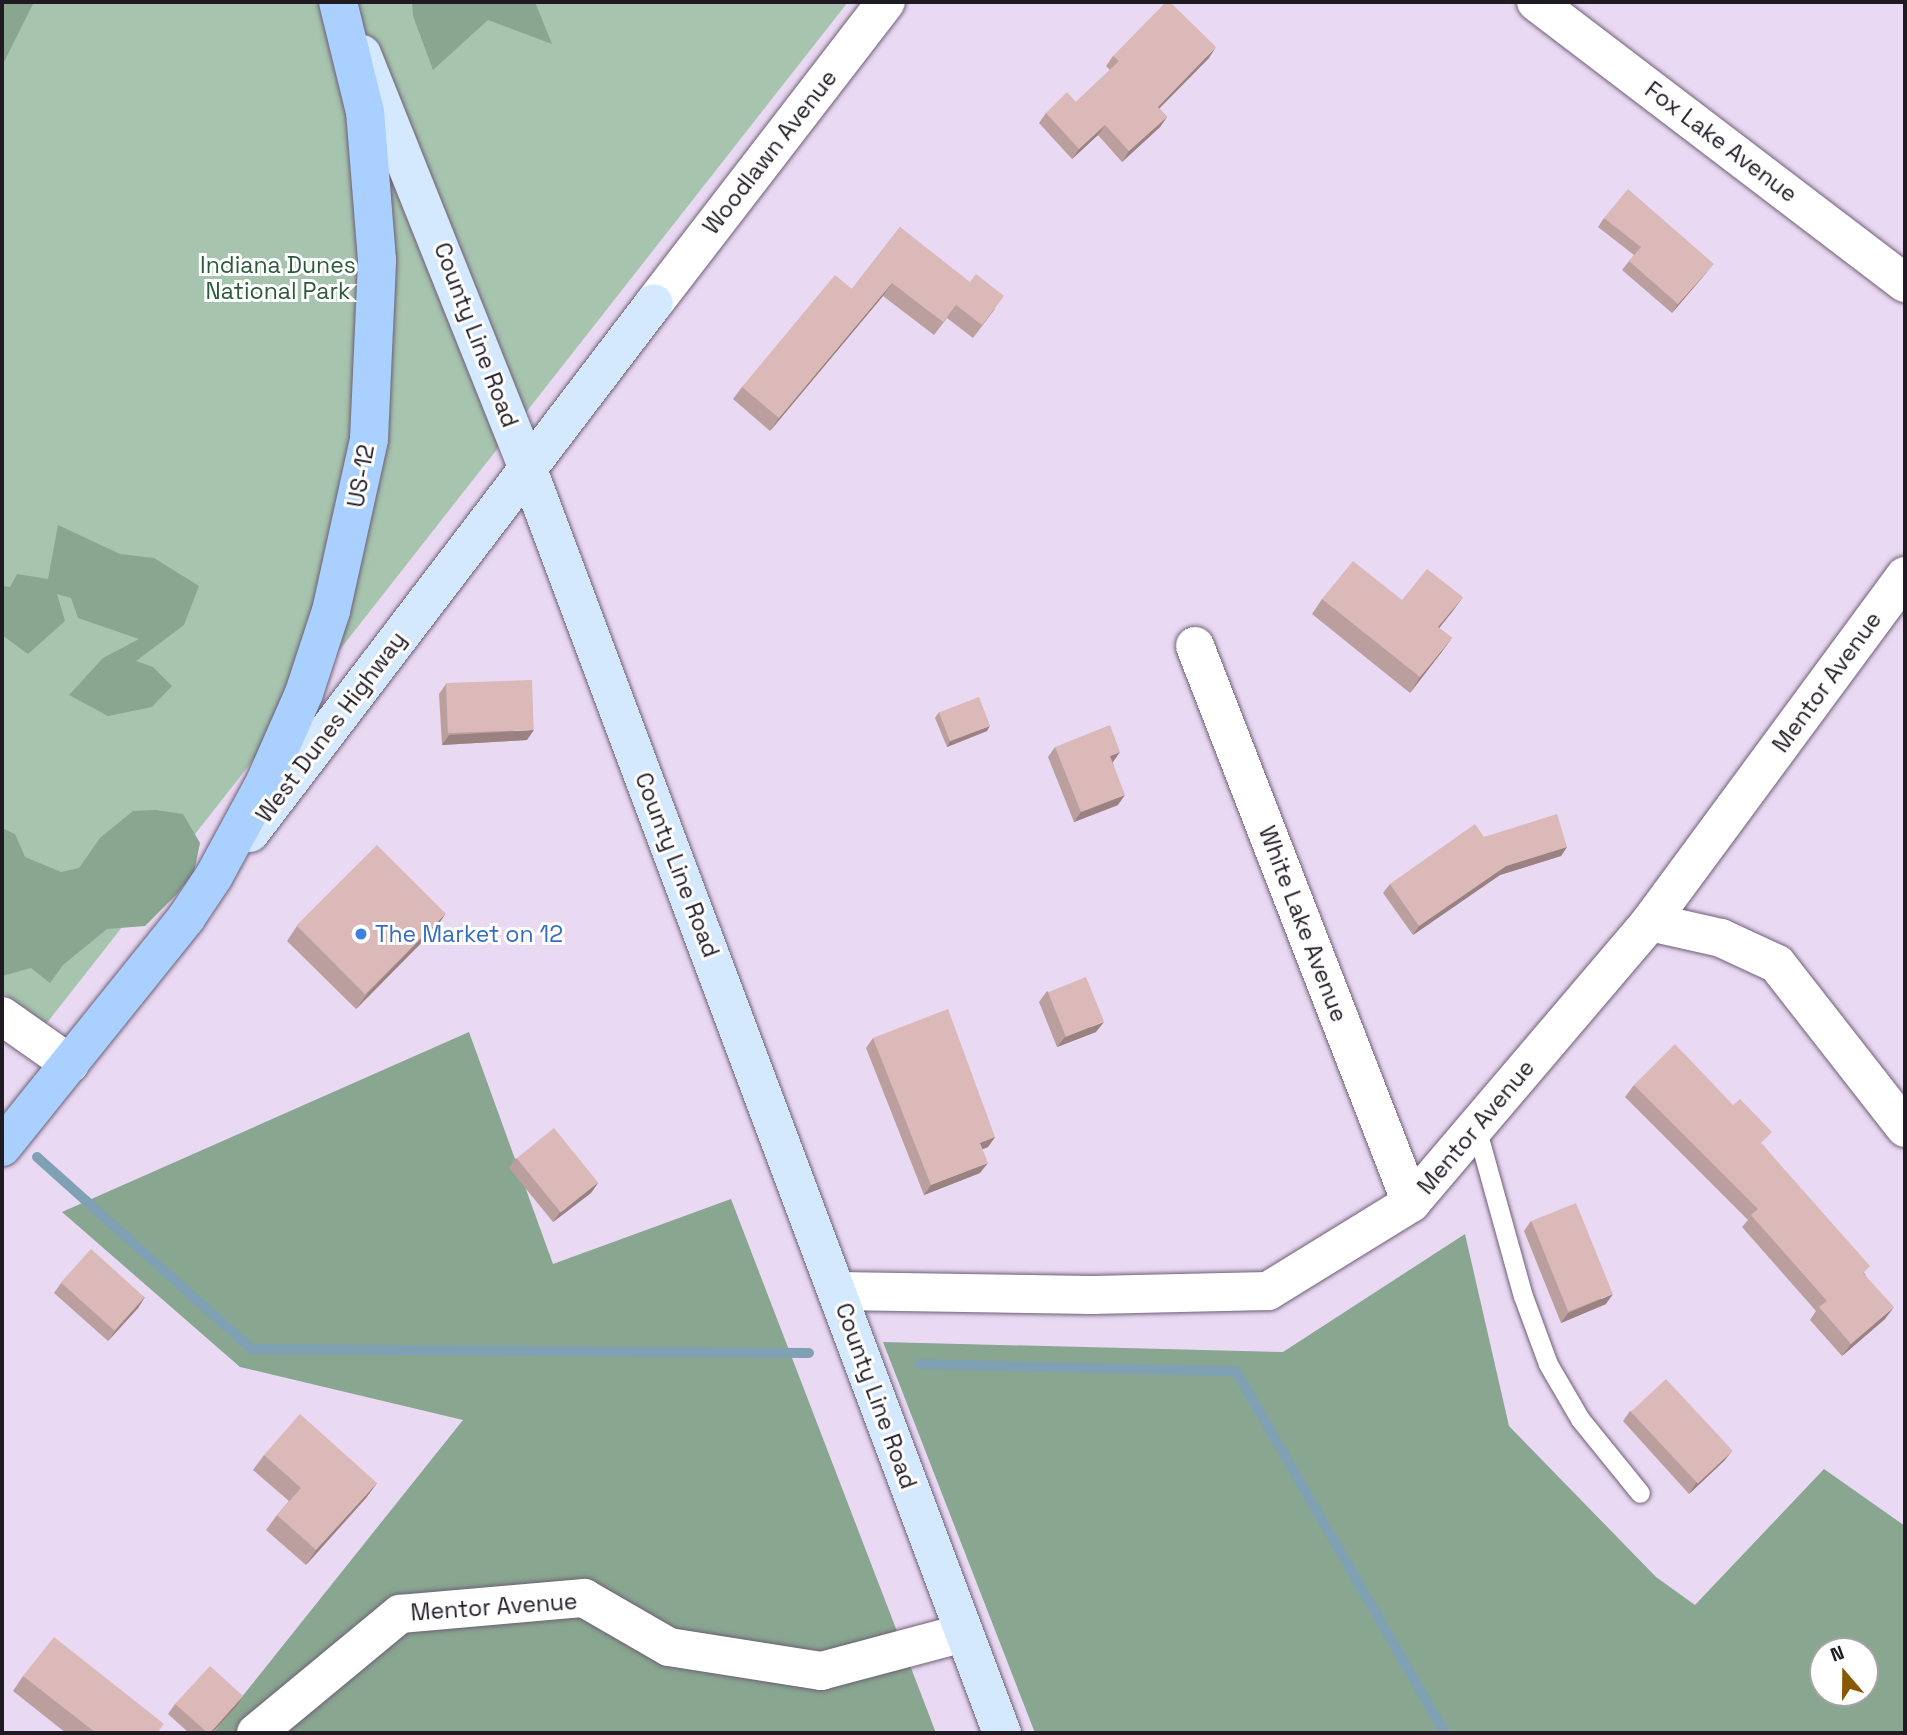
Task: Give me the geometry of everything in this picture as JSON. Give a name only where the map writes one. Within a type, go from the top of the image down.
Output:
[{"type":"main road","name":"US-12","points":[[186,918],[249,814],[304,693],[346,554],[369,439],[377,273],[373,187],[365,113],[339,2]]},
{"type":"main road","name":"West Dunes Highway","points":[[2,1147],[186,918]]},
{"type":"street","name":"County Line Road","points":[[339,2],[529,472],[1002,1733]]},
{"type":"street","name":"Woodlawn Avenue","points":[[654,303],[886,2]]},
{"type":"street","name":"Fox Lake Avenue","points":[[1536,2],[1905,283]]},
{"type":"street","name":"West Dunes Highway","points":[[186,918],[529,472],[654,303]]},
{"type":"street","name":"Mentor Avenue","points":[[837,1291],[1091,1295],[1268,1291],[1412,1203],[1650,922],[1905,576]]},
{"type":"street","name":"White Lake Avenue","points":[[1195,646],[1412,1203]]},
{"type":"street","points":[[1650,922],[1721,938],[1777,964],[1905,1128]]},
{"type":"street","points":[[2,1016],[70,1064]]},
{"type":"street","name":"Mentor Avenue","points":[[256,1733],[400,1614],[584,1598],[669,1647],[821,1671],[964,1633]]},
{"type":"lane","points":[[1476,1126],[1523,1296],[1548,1364],[1580,1419],[1640,1493]]},
{"type":"green space","name":"Indiana Dunes National Park","points":[[2,2],[848,2],[46,1024],[2,992]]},
{"type":"green space","points":[[2,2],[34,2],[2,66]]},
{"type":"green space","points":[[412,2],[535,2],[552,44],[488,20],[433,70],[413,16]]},
{"type":"green space","points":[[58,525],[120,554],[154,558],[199,586],[184,625],[136,661],[153,667],[172,686],[152,707],[108,716],[69,695],[103,658],[139,639],[78,618],[71,598],[57,594],[65,621],[28,654],[2,635],[2,586],[10,587],[17,574],[48,579]]},
{"type":"green space","points":[[156,810],[183,814],[200,843],[194,872],[177,894],[145,926],[107,929],[63,965],[50,983],[31,968],[2,976],[2,828],[15,834],[25,857],[61,872],[79,868],[100,838],[133,811]]},
{"type":"green space","points":[[469,1032],[553,1264],[731,1199],[936,1733],[213,1733],[463,1420],[240,1367],[62,1212]]},
{"type":"green space","points":[[1465,1234],[1509,1426],[1656,1577],[1695,1605],[1824,1469],[1905,1526],[1905,1733],[1035,1733],[883,1342],[1283,1352]]},
{"type":"building","points":[[1166,2],[1170,2],[1216,47],[1158,107],[1167,117],[1129,151],[1105,125],[1079,149],[1046,113],[1067,92],[1076,102],[1119,61],[1113,56]]},
{"type":"building","points":[[1628,189],[1714,264],[1678,304],[1629,261],[1641,247],[1604,218]]},
{"type":"building","points":[[900,227],[970,282],[976,274],[1004,296],[982,325],[956,305],[943,322],[892,283],[779,418],[742,387],[835,275],[852,289]]},
{"type":"building","points":[[1353,561],[1402,600],[1427,569],[1463,597],[1438,627],[1452,638],[1420,677],[1322,599]]},
{"type":"building","points":[[532,680],[534,730],[448,733],[446,683]]},
{"type":"building","points":[[979,697],[990,726],[950,741],[939,712]]},
{"type":"building","points":[[1110,725],[1120,752],[1110,756],[1125,795],[1081,812],[1055,747]]},
{"type":"building","points":[[1557,814],[1567,847],[1506,866],[1419,926],[1390,884],[1475,824],[1484,837]]},
{"type":"building","name":"The Market on 12","points":[[377,845],[446,914],[365,994],[296,926]]},
{"type":"building","points":[[1086,977],[1104,1022],[1066,1037],[1048,992]]},
{"type":"building","points":[[948,1009],[995,1137],[980,1143],[988,1163],[931,1185],[873,1038]]},
{"type":"building","points":[[1675,1044],[1733,1105],[1740,1099],[1772,1132],[1761,1143],[1870,1266],[1863,1273],[1894,1307],[1851,1344],[1819,1307],[1827,1301],[1751,1215],[1758,1209],[1634,1085]]},
{"type":"building","points":[[554,1128],[598,1182],[561,1213],[517,1158]]},
{"type":"building","points":[[1576,1203],[1613,1294],[1568,1312],[1531,1221]]},
{"type":"building","points":[[91,1249],[145,1297],[114,1331],[61,1282]]},
{"type":"building","points":[[1666,1379],[1733,1451],[1698,1483],[1631,1412]]},
{"type":"building","points":[[300,1414],[377,1483],[316,1550],[277,1515],[301,1488],[264,1455]]},
{"type":"building","points":[[54,1637],[164,1724],[157,1733],[96,1733],[23,1676]]},
{"type":"building","points":[[210,1666],[243,1696],[208,1733],[175,1704]]},
{"type":"waterway","points":[[37,1157],[252,1349],[809,1353]]},
{"type":"waterway","points":[[920,1364],[1236,1371],[1445,1733]]},
{"type":"place","name":"The Market on 12","points":[[361,934]]}]
